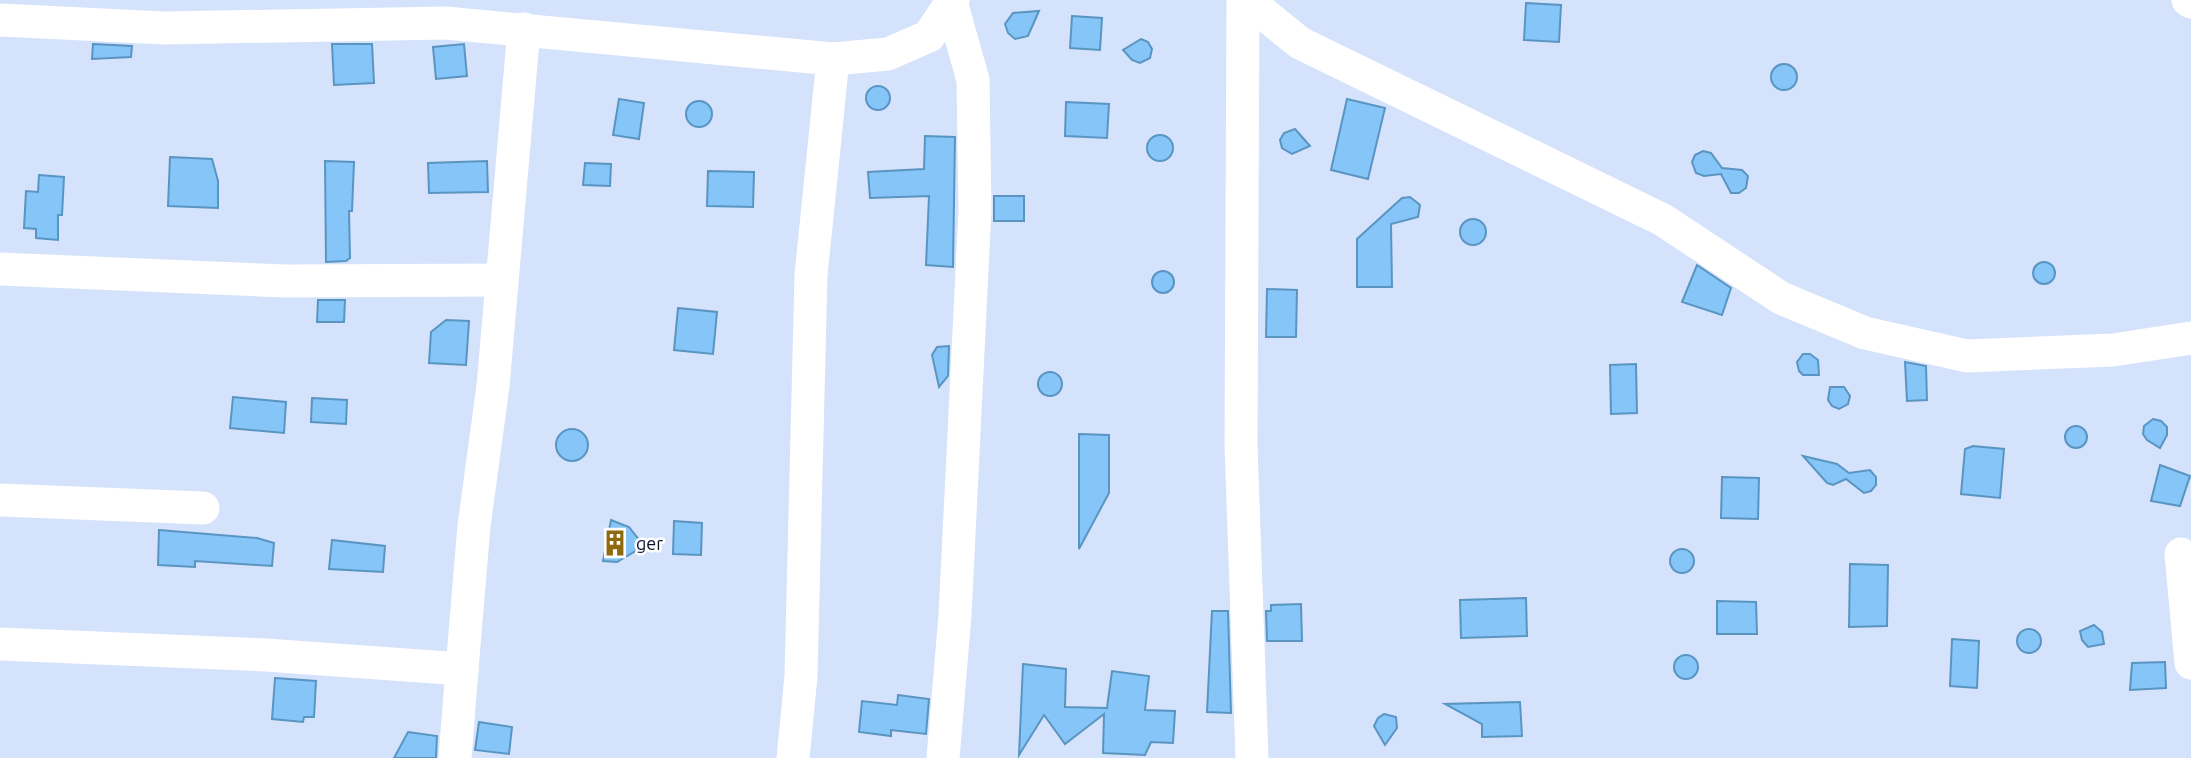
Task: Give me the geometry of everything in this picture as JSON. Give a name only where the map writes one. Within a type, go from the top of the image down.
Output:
[{"type":"street","points":[[1245,0],[1300,43],[1663,220],[1781,298],[1865,333],[1967,356],[2113,350],[2191,338]]},
{"type":"street","points":[[1245,0],[1241,445],[1252,758]]},
{"type":"street","points":[[0,20],[164,28],[446,23],[833,59],[888,54],[929,36],[952,1]]},
{"type":"street","points":[[943,758],[956,615],[975,210],[973,80],[952,1]]},
{"type":"street","points":[[455,758],[474,526],[493,386],[524,29]]},
{"type":"street","points":[[793,758],[801,676],[811,275],[833,59]]},
{"type":"street","points":[[0,269],[285,281],[502,280]]},
{"type":"street","points":[[0,499],[203,508]]},
{"type":"street","points":[[2181,554],[2191,663]]},
{"type":"street","points":[[0,644],[266,655],[462,669]]},
{"type":"building","points":[[1526,3],[1561,5],[1559,42],[1524,40]]},
{"type":"building","points":[[1039,11],[1028,36],[1015,39],[1008,33],[1005,24],[1013,13]]},
{"type":"building","points":[[1072,16],[1102,18],[1100,50],[1070,48]]},
{"type":"building","points":[[1141,39],[1148,42],[1152,49],[1150,58],[1140,63],[1132,60],[1123,50]]},
{"type":"building","points":[[93,44],[132,46],[131,57],[92,59]]},
{"type":"building","points":[[332,44],[372,44],[374,83],[334,85]]},
{"type":"building","points":[[464,44],[467,76],[436,79],[433,47]]},
{"type":"building","points":[[1784,64],[1793,68],[1797,77],[1793,86],[1784,90],[1775,86],[1771,77],[1775,68]]},
{"type":"building","points":[[878,86],[887,89],[890,98],[887,107],[878,110],[869,107],[866,98],[869,89]]},
{"type":"building","points":[[619,99],[644,103],[639,139],[613,135]]},
{"type":"building","points":[[1347,99],[1385,108],[1368,179],[1331,170]]},
{"type":"building","points":[[699,101],[708,105],[712,114],[708,123],[699,127],[690,123],[686,114],[690,105]]},
{"type":"building","points":[[1066,102],[1109,104],[1107,138],[1065,136]]},
{"type":"building","points":[[1295,129],[1310,146],[1292,154],[1282,148],[1280,140],[1284,133]]},
{"type":"building","points":[[1160,135],[1169,139],[1173,148],[1169,157],[1160,161],[1151,157],[1147,148],[1151,139]]},
{"type":"building","points":[[925,136],[955,137],[953,267],[926,265],[929,196],[870,198],[868,172],[924,169]]},
{"type":"building","points":[[1703,151],[1711,153],[1722,168],[1742,170],[1748,176],[1746,188],[1739,193],[1731,193],[1721,174],[1704,176],[1696,173],[1692,162],[1695,155]]},
{"type":"building","points":[[170,157],[212,159],[218,181],[218,208],[168,206]]},
{"type":"building","points":[[325,161],[354,162],[352,211],[349,211],[350,258],[346,261],[326,262]]},
{"type":"building","points":[[487,161],[488,192],[429,193],[428,163]]},
{"type":"building","points":[[585,163],[611,164],[610,186],[583,185]]},
{"type":"building","points":[[708,171],[754,172],[753,207],[707,206]]},
{"type":"building","points":[[39,175],[64,177],[62,215],[58,215],[58,240],[36,238],[36,229],[24,228],[26,191],[38,192]]},
{"type":"building","points":[[994,196],[1024,196],[1024,221],[994,221]]},
{"type":"building","points":[[1410,197],[1420,205],[1418,217],[1391,224],[1392,287],[1357,287],[1357,239],[1402,198]]},
{"type":"building","points":[[1473,219],[1482,223],[1486,232],[1482,241],[1473,245],[1464,241],[1460,232],[1464,223]]},
{"type":"building","points":[[2044,262],[2052,265],[2055,273],[2052,281],[2044,284],[2036,281],[2033,273],[2036,265]]},
{"type":"building","points":[[1697,265],[1731,288],[1722,315],[1682,302]]},
{"type":"building","points":[[1163,271],[1171,274],[1174,282],[1171,290],[1163,293],[1155,290],[1152,282],[1155,274]]},
{"type":"building","points":[[1267,289],[1297,290],[1296,337],[1266,337]]},
{"type":"building","points":[[318,300],[345,300],[344,322],[317,322]]},
{"type":"building","points":[[678,308],[717,312],[713,354],[674,350]]},
{"type":"building","points":[[446,320],[469,321],[466,365],[429,363],[431,332]]},
{"type":"building","points":[[949,346],[948,376],[939,387],[932,355],[937,347]]},
{"type":"building","points":[[1803,354],[1810,354],[1818,360],[1819,375],[1803,375],[1799,371],[1797,362]]},
{"type":"building","points":[[1905,362],[1926,366],[1927,400],[1907,401]]},
{"type":"building","points":[[1636,364],[1637,413],[1611,414],[1610,365]]},
{"type":"building","points":[[1050,372],[1059,375],[1062,384],[1059,393],[1050,396],[1041,393],[1038,384],[1041,375]]},
{"type":"building","points":[[1830,387],[1844,387],[1850,396],[1848,404],[1839,409],[1832,406],[1828,400]]},
{"type":"building","points":[[233,397],[286,402],[284,433],[230,428]]},
{"type":"building","points":[[312,398],[347,400],[346,424],[311,422]]},
{"type":"building","points":[[2153,419],[2161,421],[2167,427],[2167,435],[2160,448],[2143,434],[2144,426]]},
{"type":"building","points":[[2076,426],[2084,429],[2087,437],[2084,445],[2076,448],[2068,445],[2065,437],[2068,429]]},
{"type":"building","points":[[572,429],[584,433],[588,445],[584,457],[572,461],[560,457],[556,445],[560,433]]},
{"type":"building","points":[[1079,434],[1109,435],[1109,493],[1079,549]]},
{"type":"building","points":[[1973,446],[2004,449],[2000,498],[1961,494],[1965,449]]},
{"type":"building","points":[[1803,456],[1837,464],[1849,473],[1870,470],[1876,477],[1876,485],[1871,491],[1864,493],[1846,479],[1833,485],[1827,483]]},
{"type":"building","points":[[2160,465],[2190,476],[2180,506],[2151,501]]},
{"type":"building","points":[[1722,477],[1759,478],[1758,519],[1721,518]]},
{"type":"building","name":"ger","points":[[611,520],[629,527],[644,546],[617,562],[603,561]]},
{"type":"building","points":[[674,521],[702,523],[701,555],[673,554]]},
{"type":"building","points":[[159,530],[257,538],[274,543],[272,566],[195,561],[195,567],[158,565]]},
{"type":"building","points":[[332,540],[385,546],[383,572],[329,569]]},
{"type":"building","points":[[1682,549],[1691,552],[1694,561],[1691,570],[1682,573],[1673,570],[1670,561],[1673,552]]},
{"type":"building","points":[[1850,564],[1888,565],[1887,626],[1849,627]]},
{"type":"building","points":[[1526,598],[1527,636],[1461,638],[1460,600]]},
{"type":"building","points":[[1717,601],[1756,602],[1757,634],[1717,634]]},
{"type":"building","points":[[1301,604],[1302,641],[1267,641],[1266,611],[1271,611],[1271,605]]},
{"type":"building","points":[[1212,611],[1228,611],[1231,713],[1207,712]]},
{"type":"building","points":[[2094,625],[2102,632],[2104,644],[2088,647],[2082,640],[2080,631]]},
{"type":"building","points":[[2029,629],[2038,632],[2041,641],[2038,650],[2029,653],[2020,650],[2017,641],[2020,632]]},
{"type":"building","points":[[1952,639],[1979,641],[1977,688],[1950,686]]},
{"type":"building","points":[[1686,655],[1695,658],[1698,667],[1695,676],[1686,679],[1677,676],[1674,667],[1677,658]]},
{"type":"building","points":[[2165,662],[2166,688],[2130,690],[2132,663]]},
{"type":"building","points":[[1023,664],[1066,669],[1065,707],[1107,708],[1112,671],[1149,676],[1145,710],[1175,711],[1173,743],[1151,742],[1145,755],[1103,753],[1104,714],[1065,744],[1044,715],[1019,755]]},
{"type":"building","points":[[275,678],[316,681],[314,717],[304,717],[303,722],[272,719]]},
{"type":"building","points":[[898,695],[929,699],[926,734],[891,730],[891,736],[859,732],[862,701],[897,705]]},
{"type":"building","points":[[1520,702],[1522,736],[1482,737],[1482,724],[1445,704]]},
{"type":"building","points":[[1384,714],[1396,717],[1397,728],[1385,745],[1374,726]]},
{"type":"building","points":[[479,722],[512,727],[509,754],[475,750]]},
{"type":"building","points":[[408,732],[437,736],[436,758],[394,758]]},
{"type":"place","name":"ger","points":[[615,543]]}]
